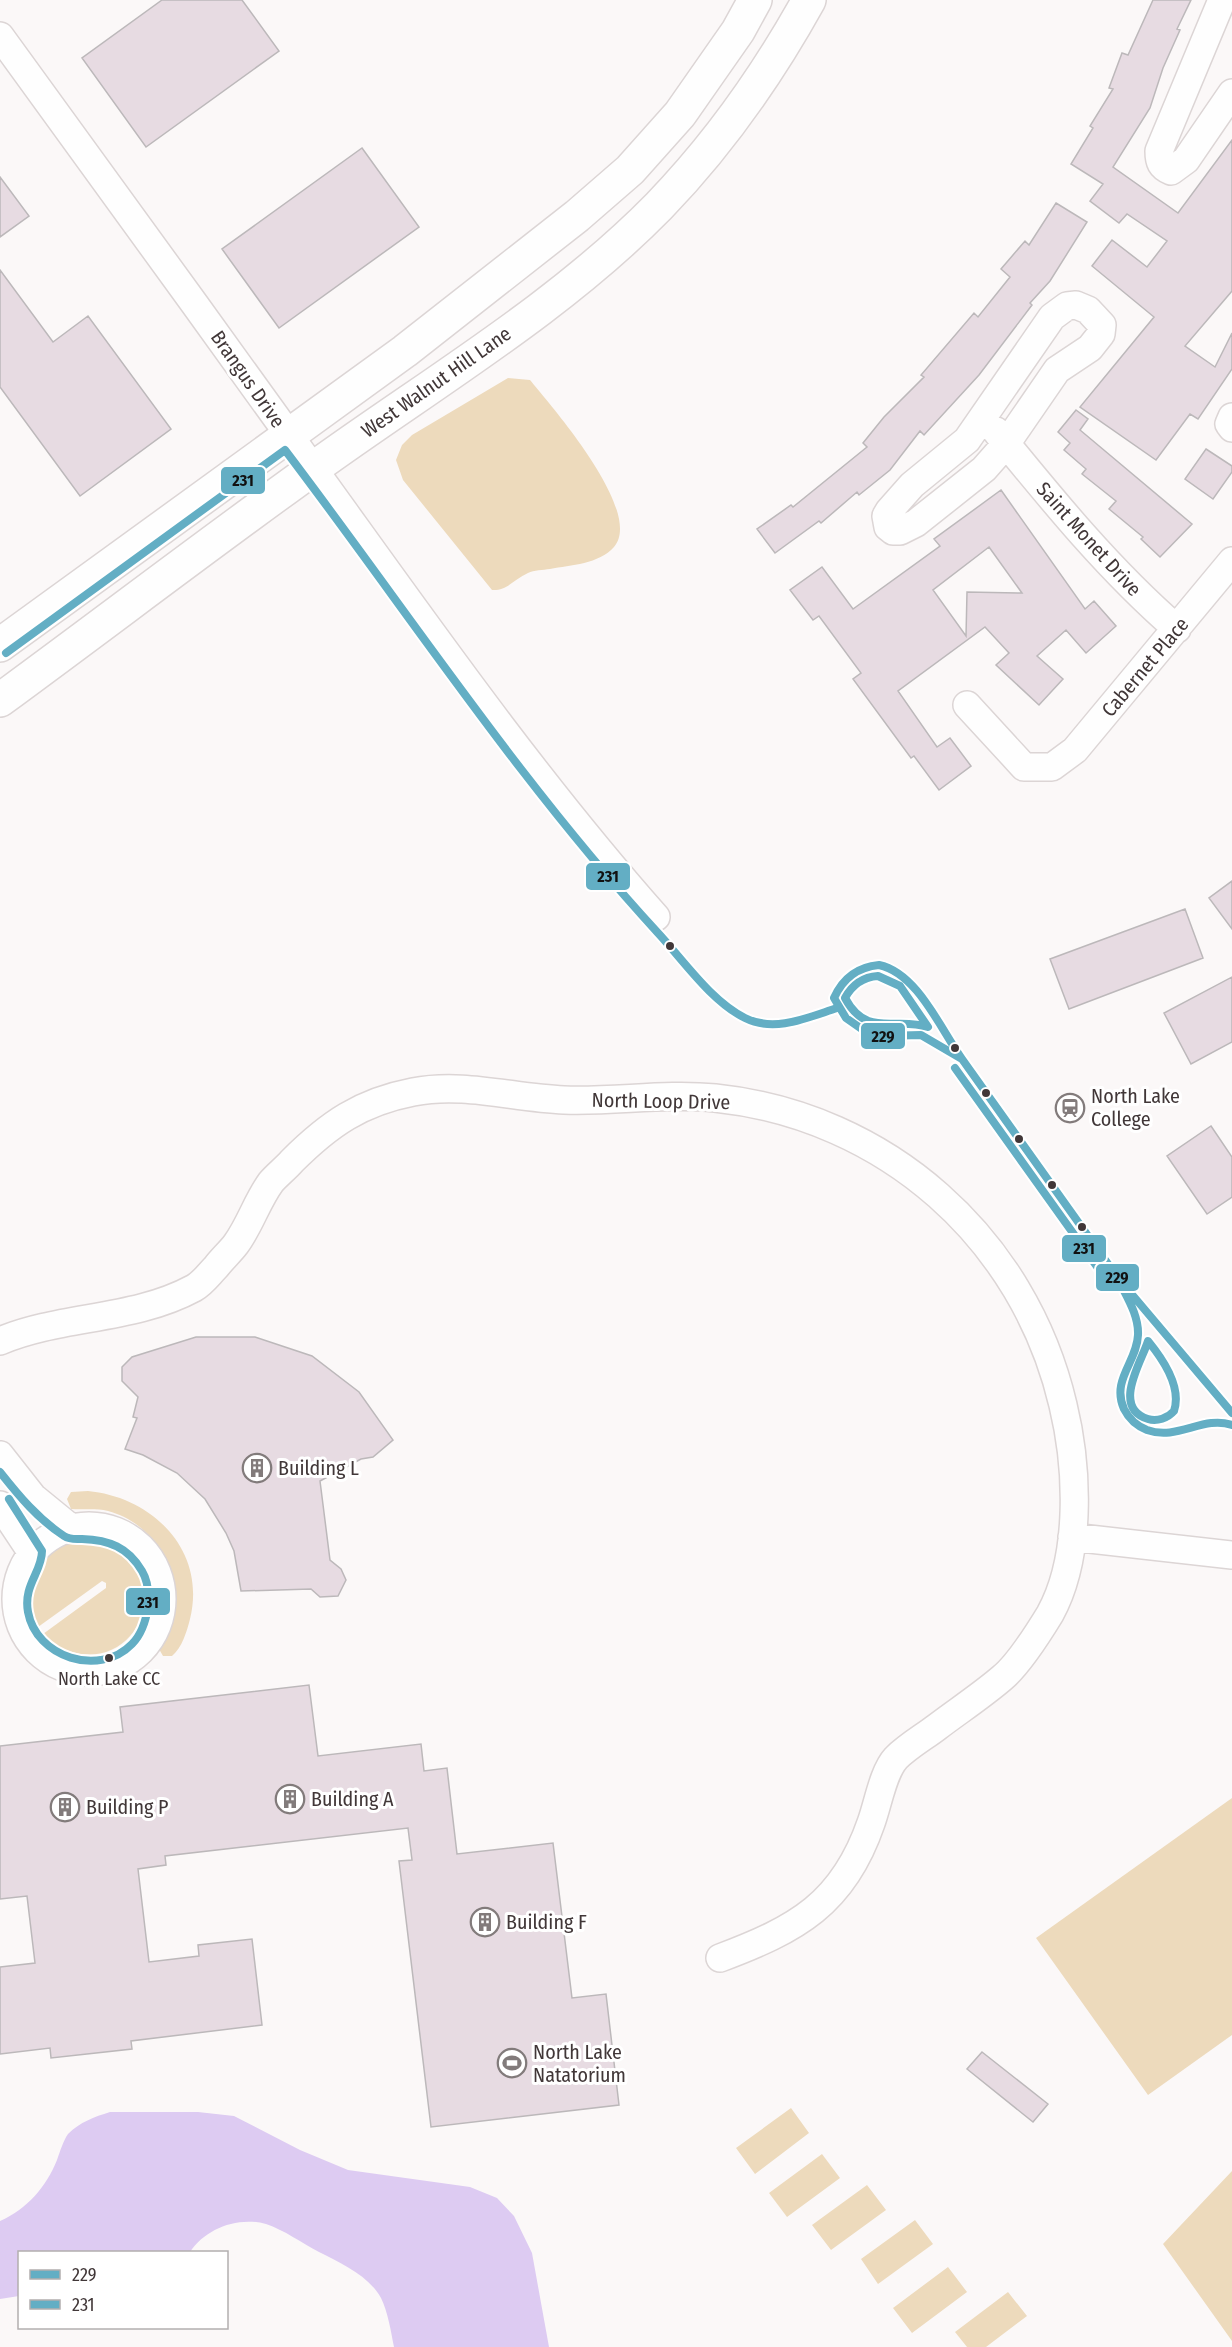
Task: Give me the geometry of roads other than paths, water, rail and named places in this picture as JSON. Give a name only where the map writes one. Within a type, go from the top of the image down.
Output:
[{"type":"main road","points":[[0,645],[405,351],[516,266],[630,170],[680,114],[738,31],[754,0]]},
{"type":"main road","name":"West Walnut Hill Lane","points":[[0,700],[313,468],[525,319],[601,260],[660,205],[714,141],[778,57],[808,0]]},
{"type":"main road","points":[[680,114],[714,141]]},
{"type":"street","points":[[1222,0],[1159,152],[1159,162],[1165,168],[1171,171],[1179,168],[1232,93]]},
{"type":"street","name":"Brangus Drive","points":[[0,36],[125,204],[287,435],[532,769],[597,850],[656,917]]},
{"type":"street","points":[[1076,305],[1088,310],[1098,320],[1102,325],[1101,334],[1090,348],[1057,370],[1006,444],[962,489],[916,523],[900,531],[893,531],[888,527],[886,516],[889,511],[912,485],[967,440],[984,417],[1052,317],[1066,306],[1076,305]]},
{"type":"street","name":"Saint Monet Drive","points":[[984,417],[1093,548],[1132,590],[1178,629]]},
{"type":"street","points":[[1232,417],[1229,424],[1232,428]]},
{"type":"street","name":"Cabernet Place","points":[[967,705],[1024,766],[1052,767],[1075,750],[1178,629],[1232,561]]},
{"type":"street","name":"North Loop Drive","points":[[0,1341],[20,1333],[132,1312],[199,1286],[237,1243],[272,1181],[322,1131],[361,1107],[409,1092],[446,1087],[560,1100],[684,1097],[758,1104],[808,1119],[871,1145],[915,1174],[952,1208],[996,1256],[1039,1332],[1058,1383],[1071,1439],[1074,1514],[1065,1572],[1051,1612],[1006,1675],[892,1761],[861,1853],[830,1899],[782,1934],[720,1958]]},
{"type":"street","points":[[0,1455],[33,1497],[70,1528]]},
{"type":"street","points":[[0,1505],[32,1552]]},
{"type":"street","points":[[95,1526],[119,1533],[139,1547],[154,1567],[161,1590],[160,1615],[151,1637],[136,1656],[115,1668],[92,1672],[68,1670],[38,1652],[23,1632],[15,1598],[20,1574],[32,1552],[49,1537],[70,1528],[95,1526]]},
{"type":"street","points":[[1072,1537],[1205,1550],[1232,1555]]},
{"type":"place","name":"North Lake College","points":[[1070,1108]]},
{"type":"place","name":"Building L","points":[[257,1468]]},
{"type":"place","name":"North Lake CC","points":[[109,1658]]},
{"type":"place","name":"Building A","points":[[290,1799]]},
{"type":"place","name":"Building P","points":[[65,1807]]},
{"type":"place","name":"Building F","points":[[485,1922]]},
{"type":"place","name":"North Lake Natatorium","points":[[512,2063]]}]
